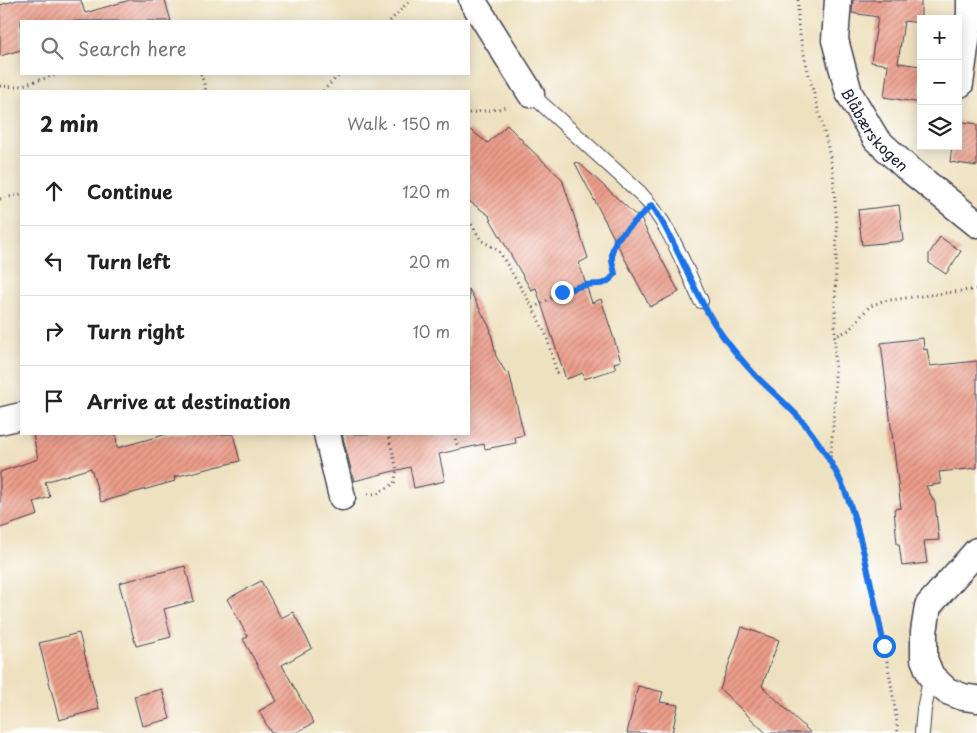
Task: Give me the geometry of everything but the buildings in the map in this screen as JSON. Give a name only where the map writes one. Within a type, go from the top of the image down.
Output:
[{"type":"street","points":[[472,0],[531,94]]},
{"type":"street","name":"Blåbærskogen","points":[[838,0],[835,40],[849,93],[876,139],[977,224]]},
{"type":"street","points":[[962,70],[970,0]]},
{"type":"street","points":[[0,421],[20,416]]},
{"type":"street","points":[[327,435],[342,497]]},
{"type":"street","points":[[977,550],[928,606],[924,632],[924,659],[931,676],[947,691],[977,699]]},
{"type":"lane","points":[[531,94],[652,205],[664,223],[701,300]]},
{"type":"lane","points":[[922,733],[924,710],[931,676]]},
{"type":"path","points":[[391,20],[410,0]]},
{"type":"path","points":[[798,0],[798,24],[802,46],[827,142],[833,173],[836,231],[834,399],[830,462]]},
{"type":"path","points":[[0,86],[16,87],[56,75]]},
{"type":"path","points":[[201,75],[206,90]]},
{"type":"path","points":[[324,90],[339,75]]},
{"type":"path","points":[[470,113],[511,105],[531,94]]},
{"type":"path","points":[[0,199],[20,194]]},
{"type":"path","points":[[532,308],[562,292],[585,285],[601,284],[609,281],[615,274],[612,252],[616,240],[652,205]]},
{"type":"path","points":[[470,222],[481,240],[499,251],[532,308],[546,336],[558,376]]},
{"type":"path","points":[[834,337],[849,330],[869,307],[882,301],[977,289]]},
{"type":"path","points":[[701,300],[722,334],[738,355],[756,376],[794,412],[816,438],[848,498],[858,528],[872,587],[894,699],[898,733]]},
{"type":"path","points":[[342,497],[376,494],[394,484],[397,470],[388,435]]},
{"type":"path","points":[[454,435],[458,448]]},
{"type":"route","points":[[562,292],[585,285],[601,284],[609,281],[615,274],[612,252],[616,240],[652,205],[664,223],[701,300],[722,334],[756,376],[806,425],[830,462],[848,498],[858,528],[884,646]]}]
